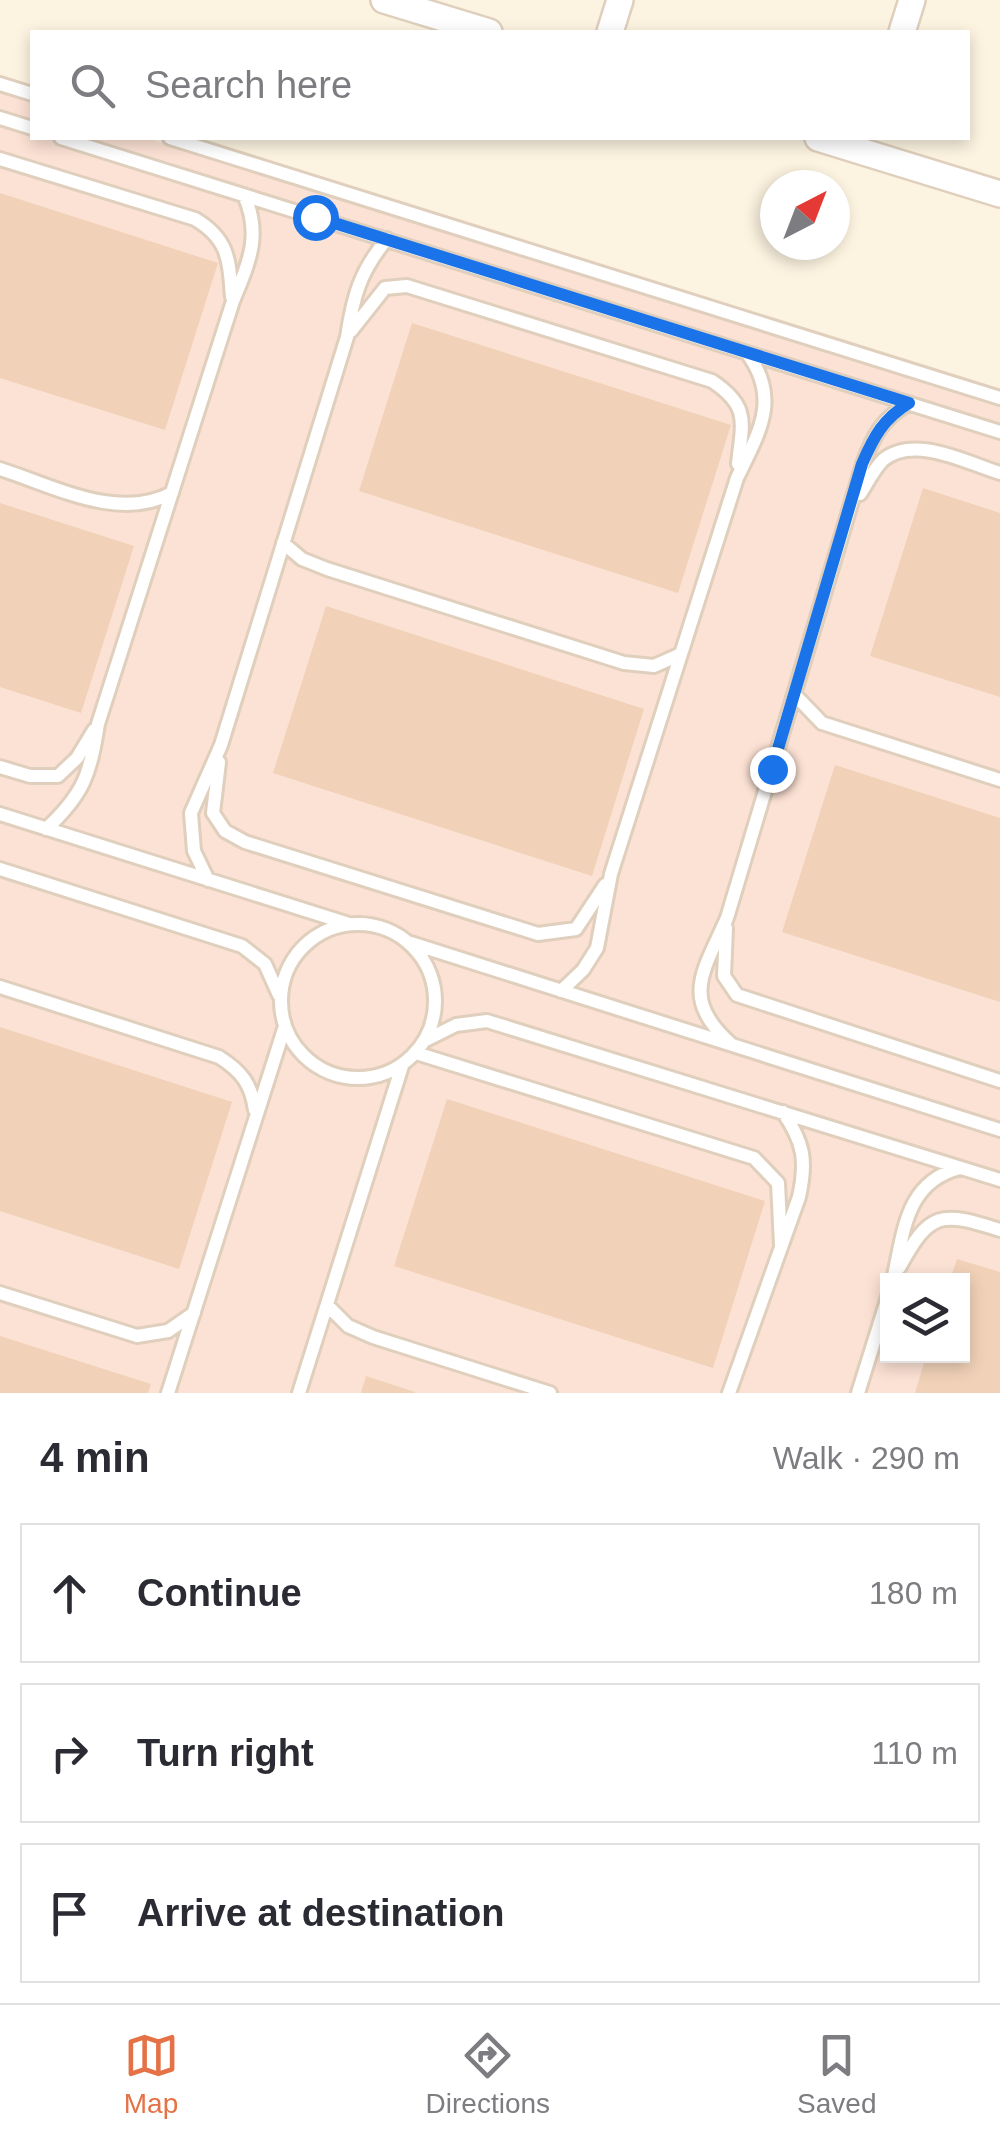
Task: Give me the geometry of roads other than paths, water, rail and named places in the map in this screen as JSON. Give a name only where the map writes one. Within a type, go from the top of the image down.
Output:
[{"type":"street","points":[[384,0],[482,30]]},
{"type":"street","points":[[611,30],[620,0]]},
{"type":"street","points":[[903,30],[912,0]]},
{"type":"street","points":[[838,140],[889,149],[1000,194]]},
{"type":"lane","points":[[0,84],[30,93]]},
{"type":"lane","points":[[0,118],[30,127]]},
{"type":"lane","points":[[68,140],[1000,432]]},
{"type":"lane","points":[[176,140],[1000,398]]},
{"type":"lane","points":[[0,159],[195,219],[214,230],[228,250],[232,300]]},
{"type":"lane","points":[[46,829],[73,804],[86,782],[98,724],[232,300],[256,237],[244,195]]},
{"type":"lane","points":[[208,880],[194,852],[191,814],[221,745],[346,337],[364,266],[387,240]]},
{"type":"lane","points":[[346,337],[370,301],[385,288],[406,286],[712,381],[733,394],[743,414],[736,478]]},
{"type":"lane","points":[[561,990],[583,970],[597,948],[611,874],[736,478],[758,432],[766,398],[763,375],[747,353]]},
{"type":"lane","points":[[731,1044],[708,1024],[699,1005],[701,977],[727,918],[874,434],[888,416],[909,403]]},
{"type":"lane","points":[[856,500],[882,461],[900,450],[922,449],[1000,473]]},
{"type":"lane","points":[[0,469],[120,507],[150,505],[172,493]]},
{"type":"lane","points":[[283,543],[302,559],[327,569],[624,663],[654,666],[681,654]]},
{"type":"lane","points":[[796,695],[822,722],[1000,780]]},
{"type":"lane","points":[[0,767],[30,776],[58,776],[77,758],[98,724]]},
{"type":"lane","points":[[221,745],[213,813],[226,831],[244,842],[538,934],[576,929],[592,910],[611,874]]},
{"type":"lane","points":[[0,814],[346,923],[381,926],[411,943],[1000,1130]]},
{"type":"lane","points":[[0,868],[242,946],[266,964],[279,994],[284,1029],[168,1393]]},
{"type":"lane","points":[[727,918],[724,976],[738,995],[1000,1081]]},
{"type":"lane","points":[[279,994],[290,961],[314,935],[346,923]]},
{"type":"lane","points":[[284,1029],[304,1058],[334,1076],[370,1078],[402,1066],[426,1040],[436,1007],[431,972],[411,943]]},
{"type":"lane","points":[[0,987],[219,1057],[240,1070],[252,1092],[256,1116]]},
{"type":"lane","points":[[426,1040],[456,1025],[487,1021],[1000,1180]]},
{"type":"lane","points":[[416,1053],[754,1158],[778,1183],[781,1245]]},
{"type":"lane","points":[[299,1393],[402,1066]]},
{"type":"lane","points":[[729,1393],[806,1164],[800,1138],[783,1112]]},
{"type":"lane","points":[[895,1273],[913,1199],[940,1173],[961,1168]]},
{"type":"lane","points":[[897,1273],[919,1232],[933,1220],[950,1216],[1000,1230]]},
{"type":"lane","points":[[0,1293],[137,1336],[168,1331],[194,1313]]},
{"type":"lane","points":[[326,1305],[348,1326],[373,1337],[550,1393]]},
{"type":"lane","points":[[858,1393],[880,1323]]}]
